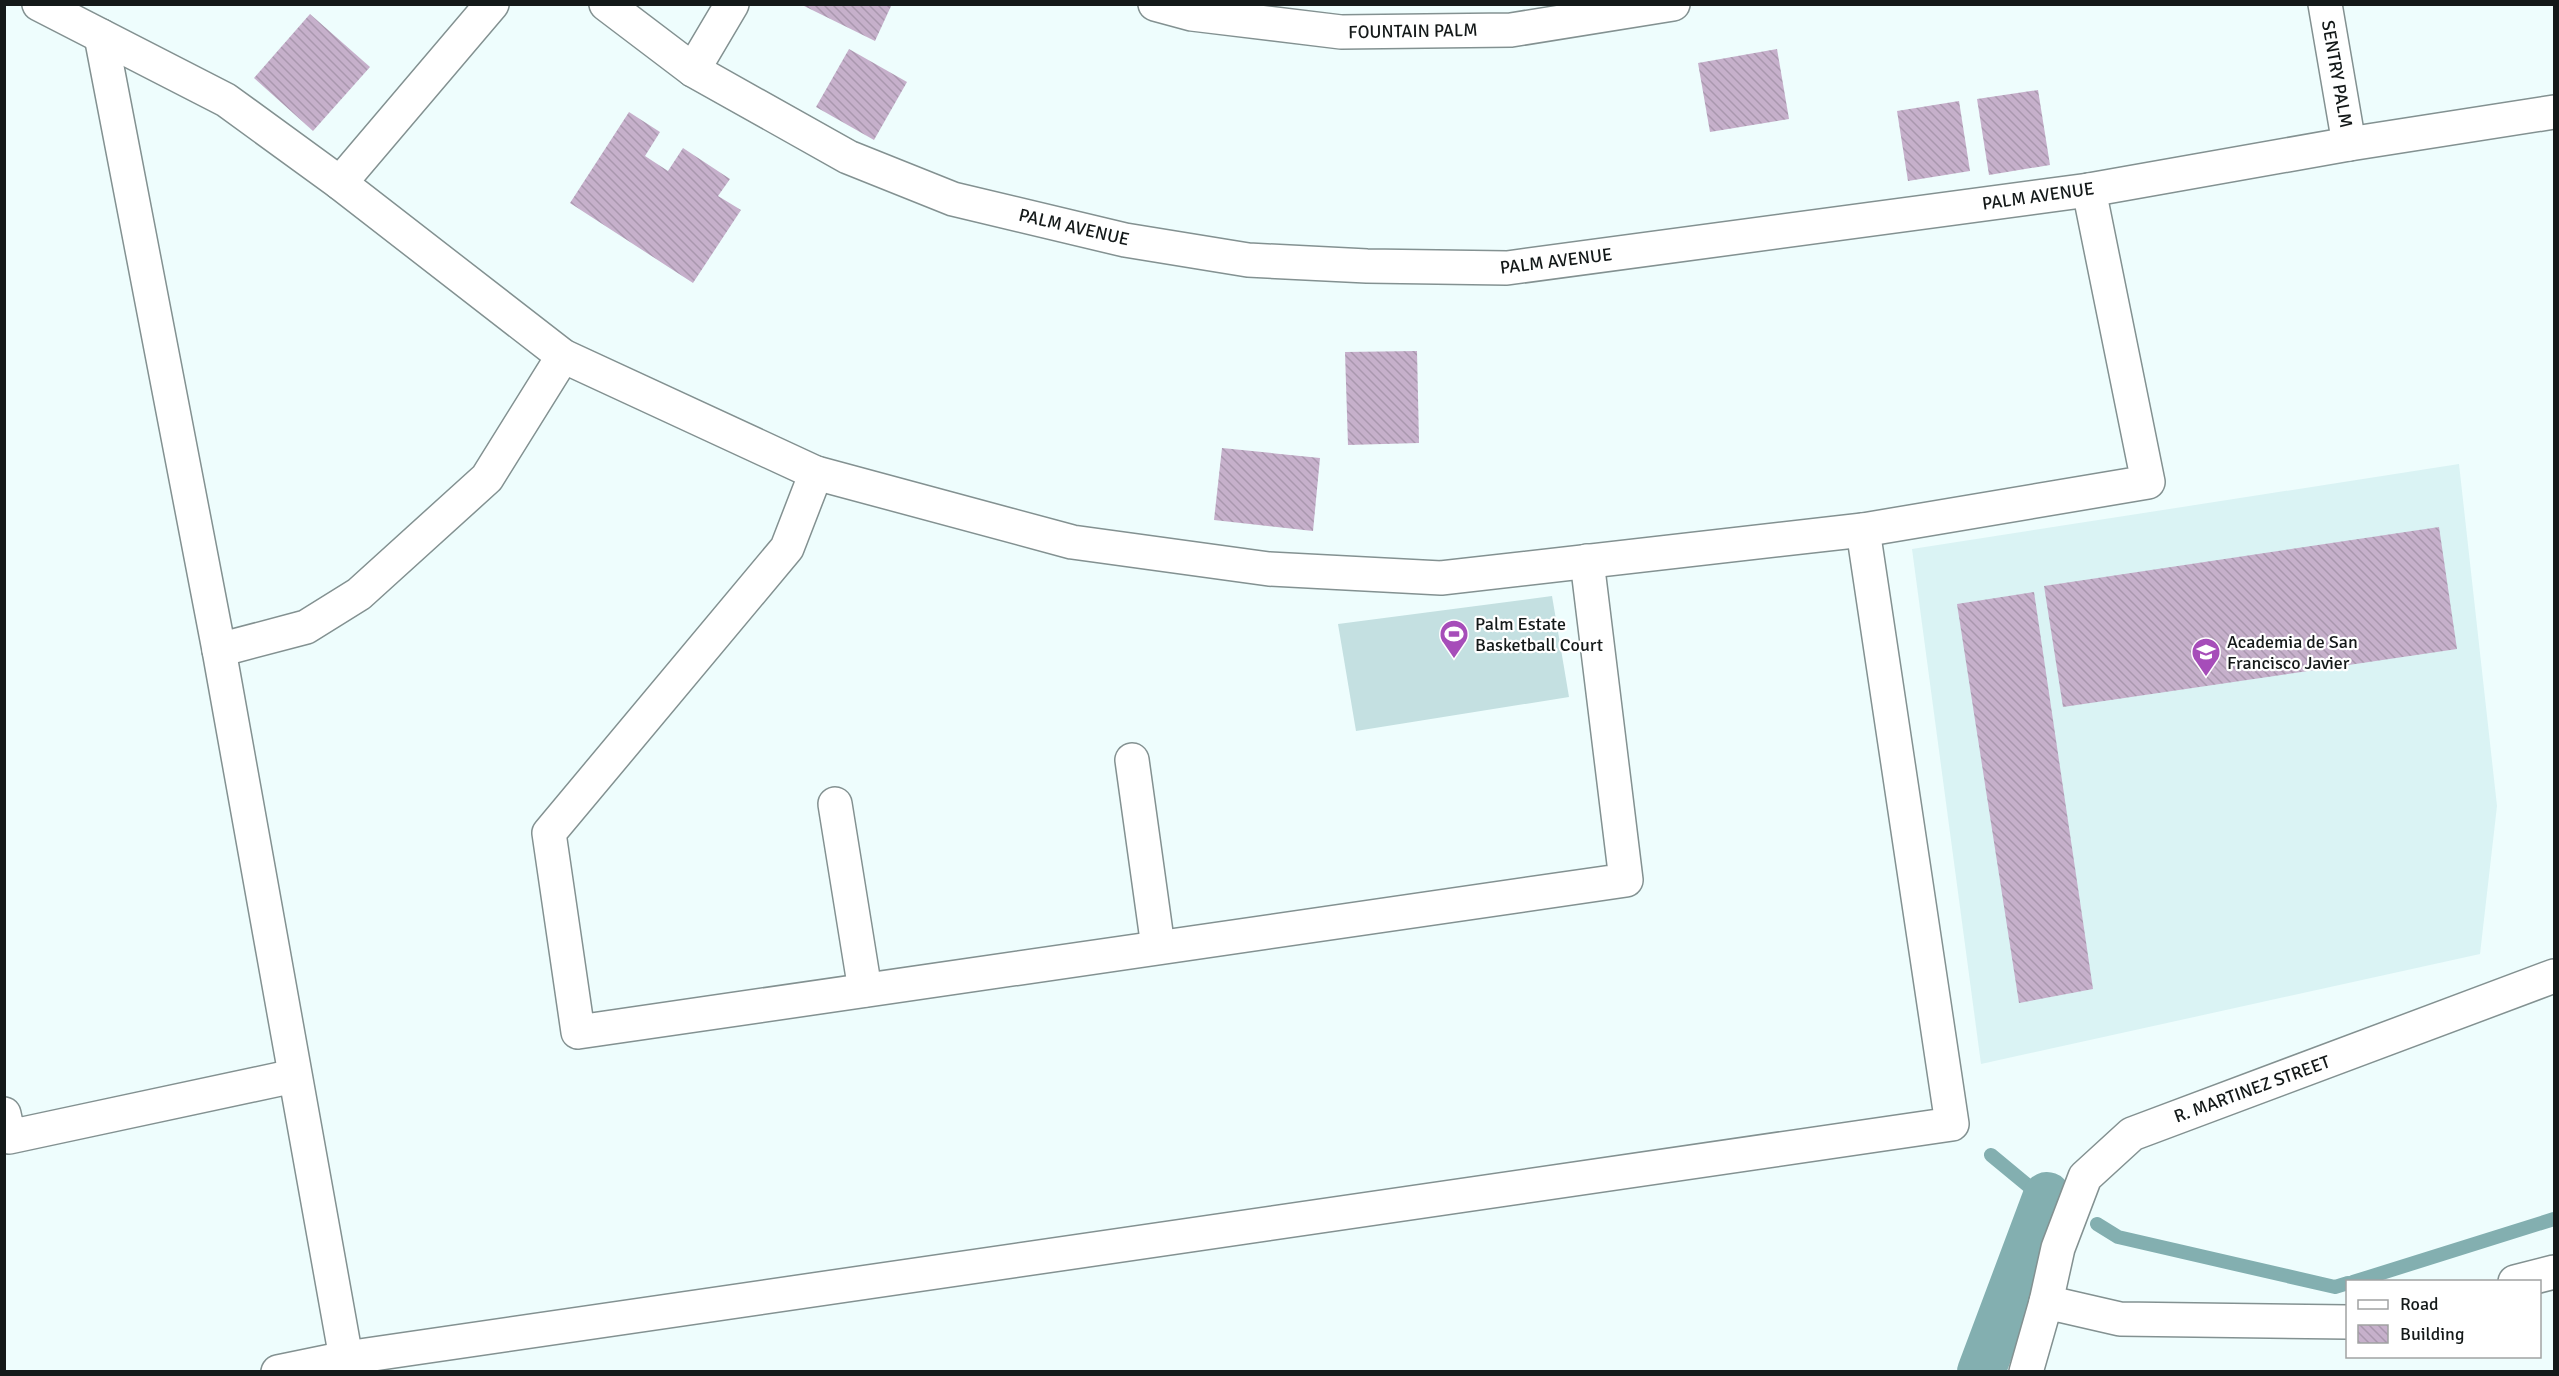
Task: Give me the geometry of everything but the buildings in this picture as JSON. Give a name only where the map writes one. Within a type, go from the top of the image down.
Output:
[{"type":"street","points":[[39,4],[226,100],[340,183],[563,356],[816,473],[1072,542],[1269,569],[1441,578],[1863,530],[2148,482],[2089,190]]},
{"type":"street","points":[[340,183],[492,4]]},
{"type":"street","name":"PALM AVENUE","points":[[606,4],[693,69],[848,157],[953,199],[1125,240],[1248,260],[1367,266],[1507,268],[2089,190],[2349,144],[2554,112]]},
{"type":"street","points":[[693,69],[732,4]]},
{"type":"street","name":"FOUNTAIN PALM","points":[[1155,4],[1192,14],[1352,32],[1511,30],[1672,4]]},
{"type":"street","name":"SENTRY PALM","points":[[2325,4],[2349,144]]},
{"type":"street","points":[[101,36],[219,650],[346,1358]]},
{"type":"street","points":[[219,650],[306,627],[359,594],[487,478],[563,356]]},
{"type":"street","points":[[816,473],[787,548],[549,833],[578,1032],[1626,880],[1587,561]]},
{"type":"street","points":[[278,1371],[346,1358],[1952,1124],[1863,530]]},
{"type":"street","points":[[1132,760],[1158,947]]},
{"type":"street","points":[[835,804],[865,990]]},
{"type":"street","name":"R. MARTINEZ STREET","points":[[2026,1371],[2046,1302],[2058,1248],[2085,1177],[2132,1134],[2554,976]]},
{"type":"street","points":[[4,1114],[9,1137],[294,1076]]},
{"type":"street","points":[[2519,1280],[2554,1272]]},
{"type":"street","points":[[2046,1302],[2120,1320],[2346,1322]]},
{"type":"shaded area","name":"Academia de San Francisco Javier","points":[[2459,464],[2497,806],[2480,954],[1981,1064],[1912,549]]},
{"type":"shaded area","name":"Palm Estate Basketball Court","points":[[1552,596],[1569,697],[1356,731],[1338,624]]},
{"type":"waterway","points":[[1991,1155],[2031,1188],[2063,1205]]},
{"type":"waterway","points":[[1981,1372],[2047,1196]]},
{"type":"waterway","points":[[2359,1280],[2554,1219]]},
{"type":"waterway","points":[[2097,1224],[2118,1237],[2335,1287],[2346,1284]]},
{"type":"place","name":"Palm Estate Basketball Court","points":[[1454,660]]},
{"type":"place","name":"Academia de San Francisco Javier","points":[[2206,678]]}]
